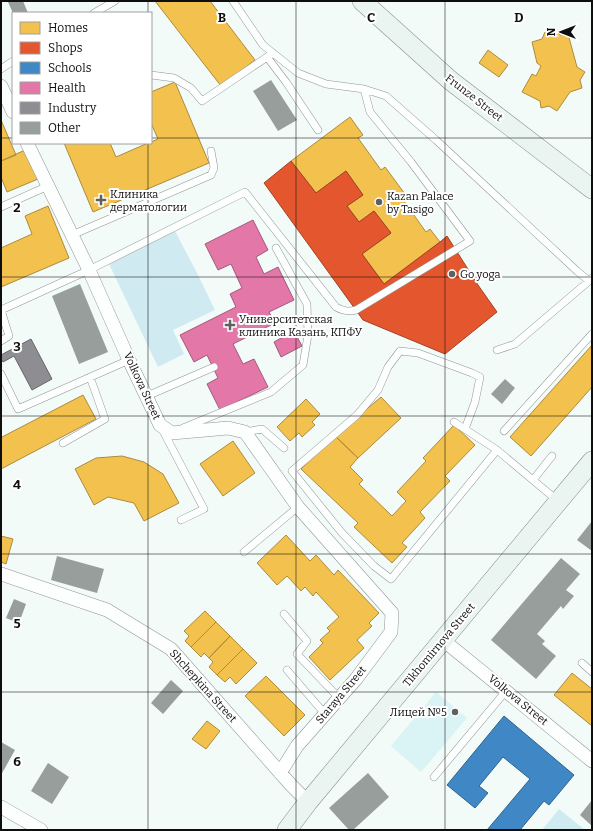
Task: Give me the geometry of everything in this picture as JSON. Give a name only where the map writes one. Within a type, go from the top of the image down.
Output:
[{"type":"main road","name":"Frunze Street","points":[[362,1],[451,81],[592,189]]},
{"type":"main road","name":"Tikhomirnova Street","points":[[287,830],[308,802],[591,464]]},
{"type":"street","points":[[1,86],[12,110]]},
{"type":"street","name":"Volkova Street","points":[[27,144],[89,270],[160,426],[172,433]]},
{"type":"street","points":[[172,433],[228,428],[245,432],[298,507]]},
{"type":"street","name":"Staraya Street","points":[[280,773],[297,746],[356,679],[391,632],[392,613],[298,507]]},
{"type":"street","name":"Shchepkina Street","points":[[1,574],[107,610],[171,649],[280,773],[308,802]]},
{"type":"street","name":"Volkova Street","points":[[443,640],[592,761]]},
{"type":"street","points":[[3,808],[41,830]]},
{"type":"lane","points":[[96,12],[115,1]]},
{"type":"lane","points":[[233,1],[318,130]]},
{"type":"lane","points":[[152,75],[174,78],[191,88],[202,101],[270,55]]},
{"type":"lane","points":[[270,55],[298,73],[326,84],[364,89],[386,96],[591,279],[516,344],[497,350]]},
{"type":"lane","points":[[1,69],[12,63]]},
{"type":"lane","points":[[1,341],[9,336],[1,310],[89,270],[245,192],[336,307],[343,311],[350,312],[356,310],[470,241],[370,112],[364,89]]},
{"type":"lane","points":[[72,235],[211,175],[214,168],[211,151]]},
{"type":"lane","points":[[1,207],[48,186]]},
{"type":"lane","points":[[172,433],[271,392],[303,365],[308,335],[307,304],[276,248]]},
{"type":"lane","points":[[504,431],[592,334]]},
{"type":"lane","points":[[465,429],[475,402],[480,377],[472,372],[418,353],[400,351],[388,367],[378,390],[357,415],[292,471],[342,533],[374,566],[391,579],[497,450]]},
{"type":"lane","points":[[1,374],[18,409],[129,360]]},
{"type":"lane","points":[[146,396],[214,368]]},
{"type":"lane","points":[[63,443],[105,419],[90,377]]},
{"type":"lane","points":[[454,422],[497,450],[559,502]]},
{"type":"lane","points":[[160,426],[204,509],[181,520]]},
{"type":"lane","points":[[245,432],[262,429],[284,448]]},
{"type":"lane","points":[[533,480],[552,456]]},
{"type":"lane","points":[[244,552],[298,507]]},
{"type":"lane","points":[[284,614],[307,641],[297,654],[340,698]]},
{"type":"lane","points":[[582,663],[592,672]]},
{"type":"lane","points":[[287,670],[325,714]]},
{"type":"lane","points":[[434,777],[506,691]]},
{"type":"shaded area","points":[[175,231],[215,310],[173,330],[184,354],[158,367],[109,264]]},
{"type":"shaded area","points":[[436,692],[467,718],[421,772],[391,746]]},
{"type":"shaded area","points":[[559,809],[585,830],[542,830]]},
{"type":"building: Homes","points":[[155,1],[210,1],[255,60],[221,86]]},
{"type":"building: Homes","points":[[554,29],[560,35],[568,34],[577,67],[585,72],[580,80],[582,88],[570,92],[557,111],[549,106],[541,108],[540,101],[522,92],[532,74],[536,76],[541,66],[537,63],[532,42],[542,39],[545,32]]},
{"type":"building: Homes","points":[[488,50],[508,65],[499,77],[479,63]]},
{"type":"building: Homes","points":[[175,82],[209,163],[93,212],[64,144],[110,144],[116,157],[146,144],[152,144],[152,142],[158,139],[152,125],[152,92]]},
{"type":"building: Homes","name":"Kazan Palace by Tasigo","points":[[350,117],[363,135],[358,138],[381,170],[385,167],[405,194],[401,197],[426,232],[430,229],[440,242],[384,284],[362,254],[391,233],[374,211],[359,222],[347,206],[363,195],[346,171],[316,193],[291,161]]},
{"type":"building: Homes","points":[[1,120],[16,155],[1,161]]},
{"type":"building: Homes","points":[[25,150],[38,179],[7,192],[1,177],[1,161]]},
{"type":"building: Homes","points":[[48,206],[69,258],[1,287],[1,248],[32,234],[25,216]]},
{"type":"building: Homes","points":[[592,345],[592,387],[531,456],[510,437]]},
{"type":"building: Homes","points":[[83,395],[96,419],[1,469],[1,435],[2,437]]},
{"type":"building: Homes","points":[[381,397],[401,418],[358,458],[335,436]]},
{"type":"building: Homes","points":[[306,399],[320,414],[312,422],[315,425],[302,437],[299,433],[290,441],[277,427]]},
{"type":"building: Homes","points":[[454,425],[475,445],[445,476],[450,481],[420,512],[425,518],[402,543],[407,547],[392,563],[354,527],[358,523],[301,469],[335,436],[358,458],[350,467],[363,480],[359,484],[392,516],[406,501],[397,492],[426,461],[423,458]]},
{"type":"building: Homes","points":[[233,441],[255,473],[223,496],[200,464]]},
{"type":"building: Homes","points":[[122,456],[144,462],[163,474],[179,503],[144,521],[134,503],[108,497],[94,505],[75,469],[96,458]]},
{"type":"building: Homes","points":[[286,535],[310,561],[316,555],[334,575],[338,570],[379,613],[369,623],[372,626],[357,640],[364,648],[330,680],[309,657],[323,643],[320,640],[330,631],[327,628],[339,617],[316,592],[313,596],[305,587],[301,591],[287,576],[277,585],[257,563]]},
{"type":"building: Homes","points":[[1,536],[13,539],[6,564],[1,562]]},
{"type":"building: Homes","points":[[205,611],[216,622],[191,647],[185,641],[189,636],[184,631]]},
{"type":"building: Homes","points":[[216,622],[230,636],[209,658],[204,653],[201,657],[191,647]]},
{"type":"building: Homes","points":[[230,636],[243,649],[217,675],[209,667],[213,662],[209,658]]},
{"type":"building: Homes","points":[[243,649],[257,663],[236,684],[230,677],[225,682],[217,675]]},
{"type":"building: Homes","points":[[572,673],[592,689],[592,726],[554,695]]},
{"type":"building: Homes","points":[[266,676],[305,715],[284,736],[245,696]]},
{"type":"building: Homes","points":[[207,721],[220,731],[206,749],[192,739]]},
{"type":"building: Shops","points":[[291,161],[316,193],[346,171],[363,195],[347,206],[359,222],[374,211],[391,233],[362,254],[384,284],[447,236],[497,312],[445,354],[363,320],[264,183]]},
{"type":"building: Schools","points":[[504,716],[574,775],[549,805],[544,801],[520,830],[487,830],[530,779],[503,757],[479,786],[488,793],[475,808],[447,785]]},
{"type":"building: Health","points":[[253,220],[268,250],[256,257],[264,274],[278,267],[294,300],[269,312],[275,323],[233,344],[243,364],[254,359],[268,387],[220,410],[207,384],[218,378],[207,355],[194,362],[180,335],[236,307],[230,294],[242,288],[231,264],[218,270],[205,244]]},
{"type":"building: Health","points":[[294,331],[302,346],[281,357],[274,342]]},
{"type":"building: Industry","points":[[31,339],[52,379],[32,390],[14,356],[3,362],[1,359],[1,355]]},
{"type":"building: Other","points":[[23,1],[28,12],[13,12],[8,2]]},
{"type":"building: Other","points":[[271,80],[297,120],[278,131],[253,91]]},
{"type":"building: Other","points":[[80,284],[108,352],[79,364],[52,296]]},
{"type":"building: Other","points":[[505,379],[515,388],[502,404],[491,394]]},
{"type":"building: Other","points":[[592,521],[592,551],[577,540]]},
{"type":"building: Other","points":[[57,556],[104,569],[97,593],[51,580]]},
{"type":"building: Other","points":[[561,558],[580,574],[566,590],[574,596],[563,609],[561,606],[537,634],[545,641],[542,644],[556,656],[536,679],[491,640]]},
{"type":"building: Other","points":[[14,599],[26,604],[19,623],[6,618]]},
{"type":"building: Other","points":[[171,680],[183,691],[163,714],[151,703]]},
{"type":"building: Other","points":[[1,742],[15,750],[1,775]]},
{"type":"building: Other","points":[[48,763],[69,777],[52,804],[31,791]]},
{"type":"building: Other","points":[[368,773],[389,797],[353,830],[349,830],[329,808]]},
{"type":"building: Other","points":[[592,800],[592,826],[580,815]]},
{"type":"place","name":"Клиника дерматологии","points":[[101,200]]},
{"type":"place","name":"Kazan Palace by Tasigo","points":[[379,202]]},
{"type":"place","name":"Go yoga","points":[[452,274]]},
{"type":"place","name":"Университетская клиника Казань, КПФУ","points":[[230,325]]},
{"type":"place","name":"Лицей №5","points":[[455,712]]}]
